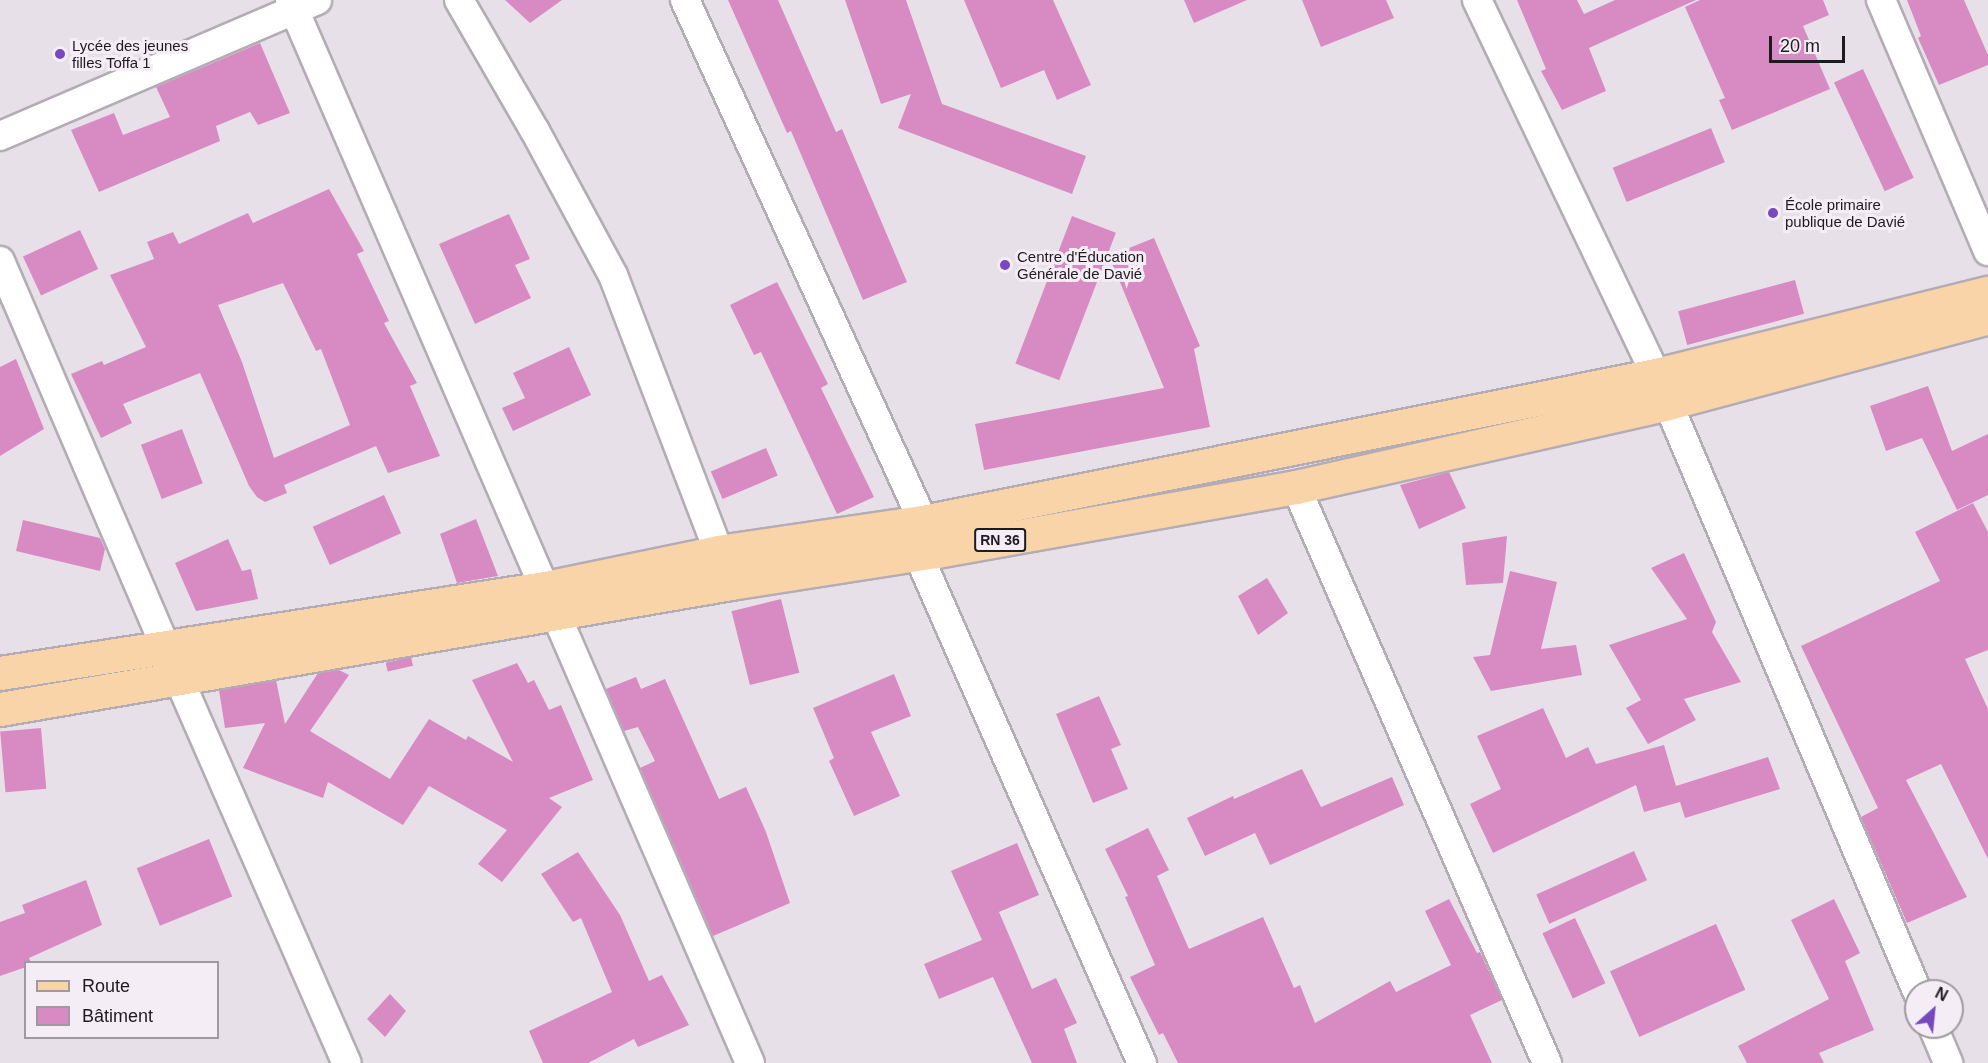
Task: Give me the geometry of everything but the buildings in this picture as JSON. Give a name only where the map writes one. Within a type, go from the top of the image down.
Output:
[{"type":"main road","name":"RN 36","points":[[0,709],[178,677],[551,601],[719,552],[926,542],[1296,487],[1662,389],[1988,292]]},
{"type":"main road","name":"RN 36","points":[[0,673],[165,648],[551,601],[730,583],[1662,389],[1988,317]]},
{"type":"street","points":[[459,0],[535,130],[613,275],[730,583]]},
{"type":"street","points":[[685,0],[926,542],[1142,1063]]},
{"type":"street","points":[[1477,0],[1662,389],[1912,979]]},
{"type":"street","points":[[1881,0],[1988,251]]},
{"type":"street","points":[[0,136],[301,3],[551,601],[750,1063]]},
{"type":"street","points":[[0,261],[165,648],[347,1063]]},
{"type":"street","points":[[1296,487],[1548,1063]]},
{"type":"street","points":[[1938,1039],[1948,1063]]},
{"type":"place","name":"Lycée des jeunes filles Toffa 1","points":[[60,54]]},
{"type":"place","name":"École primaire publique de Davié","points":[[1773,213]]},
{"type":"place","name":"Centre d'Éducation Générale de Davié","points":[[1005,265]]}]
